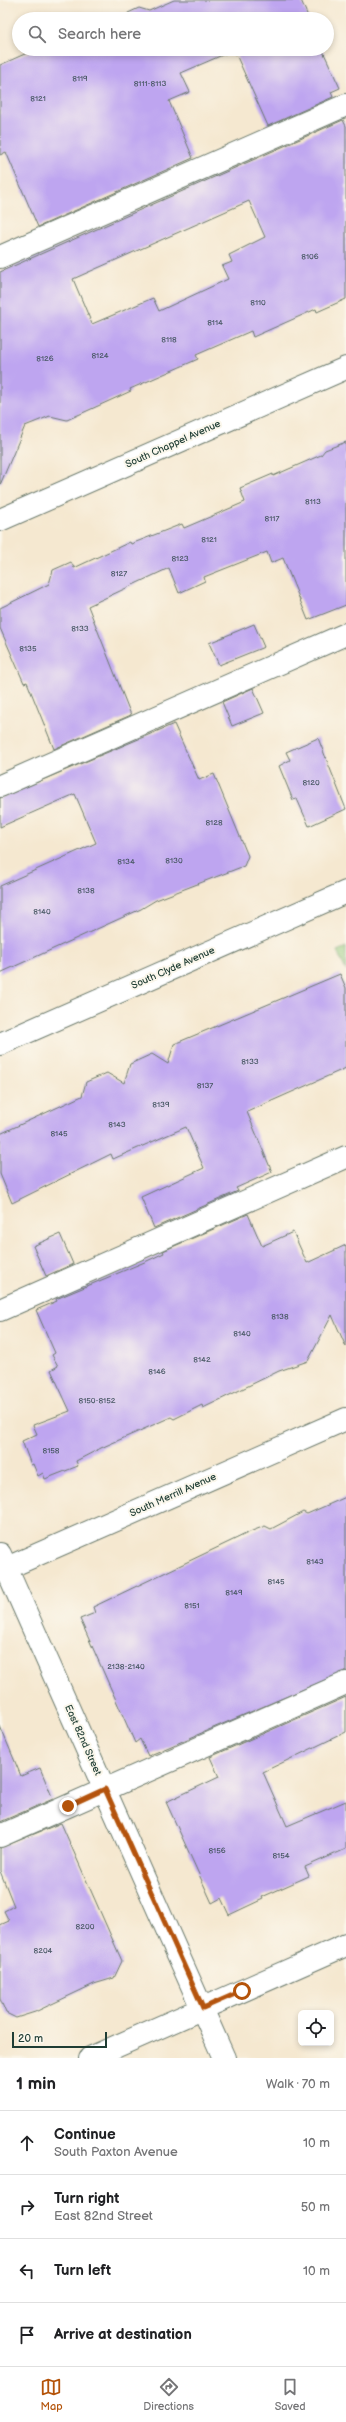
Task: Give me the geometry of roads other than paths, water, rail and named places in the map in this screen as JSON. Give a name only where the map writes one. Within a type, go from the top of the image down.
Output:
[{"type":"street","points":[[0,257],[346,105]]},
{"type":"street","name":"South Chappel Avenue","points":[[0,520],[346,368]]},
{"type":"street","points":[[0,786],[346,634]]},
{"type":"street","name":"South Clyde Avenue","points":[[0,1044],[346,892]]},
{"type":"street","points":[[0,1310],[346,1157]]},
{"type":"street","name":"South Merrill Avenue","points":[[2,1565],[346,1419]]},
{"type":"street","name":"East 82nd Street","points":[[2,1565],[105,1789],[224,2058]]},
{"type":"street","points":[[0,1836],[346,1683]]},
{"type":"street","points":[[90,2058],[346,1945]]}]
